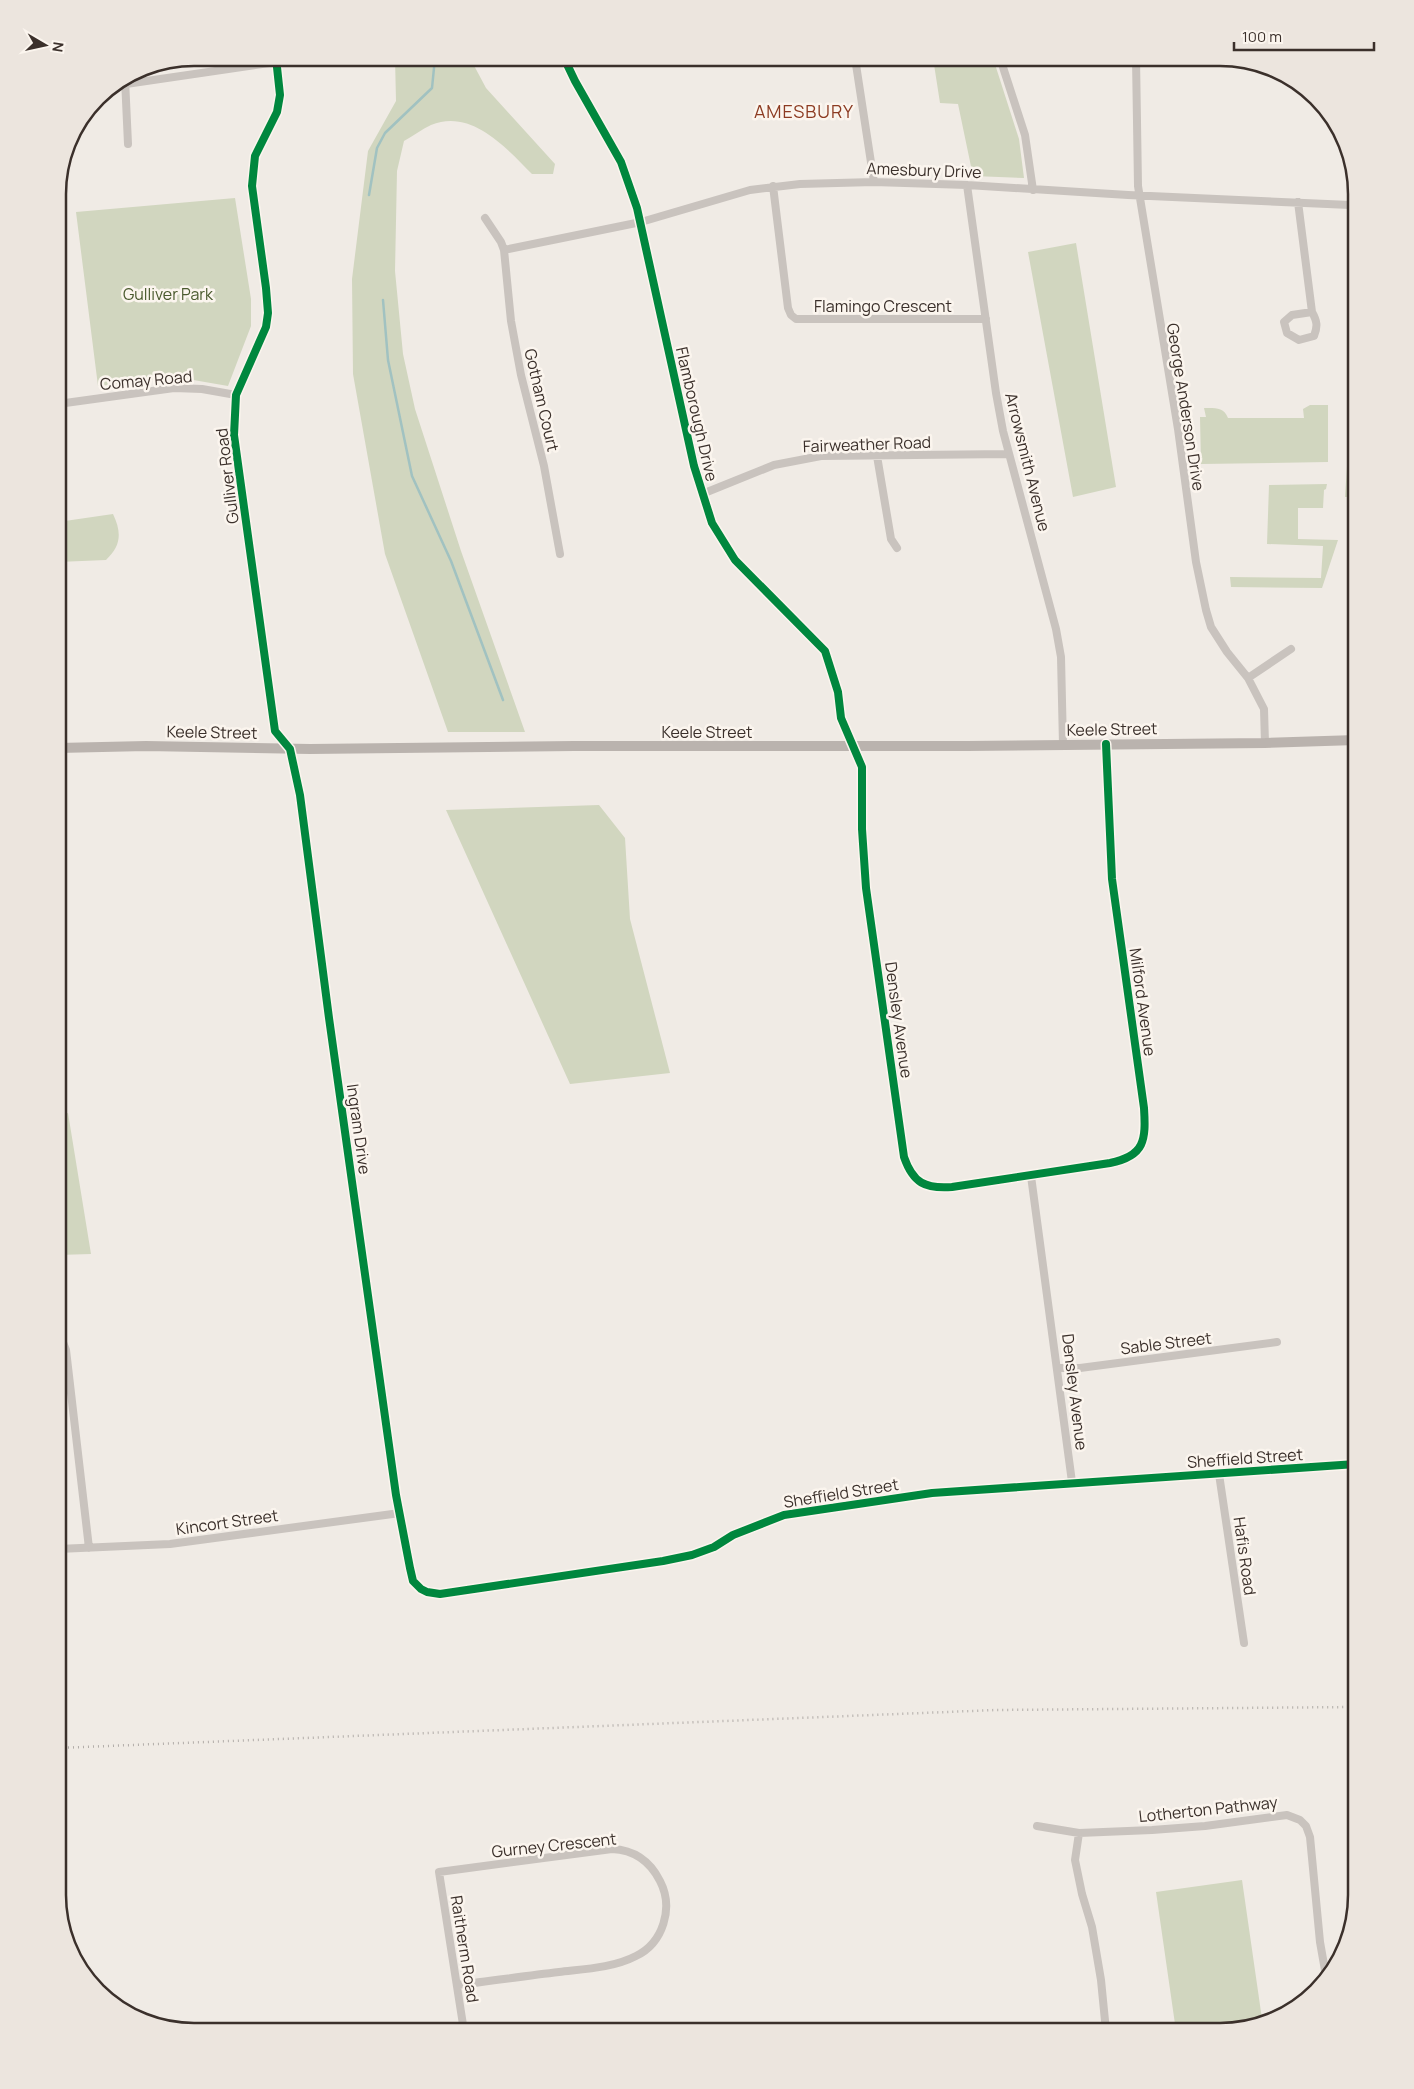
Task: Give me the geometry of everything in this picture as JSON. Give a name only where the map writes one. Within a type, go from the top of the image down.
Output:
[{"type":"main road","name":"Keele Street","points":[[67,748],[146,746],[290,749],[852,746],[1265,743],[1348,740]]},
{"type":"street","points":[[137,79],[233,66]]},
{"type":"street","name":"Gulliver Road","points":[[277,66],[280,95],[278,112],[255,156],[252,172],[252,186],[268,313],[266,327],[236,395],[234,435],[275,731],[290,749]]},
{"type":"street","name":"Flamborough Drive","points":[[568,66],[621,162],[641,222],[657,305],[702,494],[712,523],[735,560],[825,651],[833,671],[841,718],[852,746]]},
{"type":"street","points":[[856,67],[874,182]]},
{"type":"street","points":[[1003,67],[1025,136],[1034,190]]},
{"type":"street","name":"George Anderson Drive","points":[[1136,67],[1138,186],[1178,430],[1196,562],[1211,627],[1226,652],[1248,678],[1264,709],[1265,743]]},
{"type":"street","points":[[126,86],[128,144]]},
{"type":"street","name":"Amesbury Drive","points":[[504,250],[641,222],[750,190],[774,186],[874,182],[967,185],[1140,196],[1348,205]]},
{"type":"street","name":"Arrowsmith Avenue","points":[[967,185],[996,393],[1009,454],[1056,629],[1061,657],[1063,744]]},
{"type":"street","name":"Flamingo Crescent","points":[[774,186],[788,308],[791,315],[796,319],[986,319]]},
{"type":"street","points":[[1298,202],[1312,312],[1317,321],[1317,329],[1314,336],[1299,340],[1286,333],[1284,322],[1292,316],[1312,312]]},
{"type":"street","points":[[485,218],[501,242],[504,250]]},
{"type":"street","name":"Gotham Court","points":[[504,250],[512,321],[521,375],[544,466],[560,554]]},
{"type":"street","name":"Comay Road","points":[[67,403],[174,388],[202,389],[236,395]]},
{"type":"street","name":"Fairweather Road","points":[[702,494],[774,465],[821,456],[1009,454]]},
{"type":"street","points":[[877,456],[891,539],[897,548]]},
{"type":"street","points":[[1248,678],[1291,649]]},
{"type":"street","name":"Milford Avenue","points":[[1031,1176],[1125,1160],[1135,1155],[1140,1148],[1145,1129],[1144,1108],[1111,872],[1106,744]]},
{"type":"street","name":"Densley Avenue","points":[[852,746],[862,767],[862,829],[866,888],[904,1157],[909,1170],[929,1187],[942,1188],[1031,1176],[1072,1482]]},
{"type":"street","name":"Ingram Drive","points":[[290,749],[302,805],[345,1130],[400,1513]]},
{"type":"street","name":"Sable Street","points":[[1058,1368],[1080,1368],[1277,1342]]},
{"type":"street","points":[[66,1353],[89,1548]]},
{"type":"street","name":"Sheffield Street","points":[[400,1513],[413,1581],[427,1592],[440,1594],[684,1557],[714,1547],[733,1535],[758,1525],[784,1515],[806,1510],[932,1493],[1348,1465]]},
{"type":"street","name":"Hafis Road","points":[[1220,1474],[1244,1642]]},
{"type":"street","name":"Kincort Street","points":[[66,1549],[170,1544],[400,1513]]},
{"type":"street","name":"Lotherton Pathway","points":[[1037,1826],[1079,1833],[1205,1826],[1287,1815],[1300,1820],[1306,1826],[1310,1837],[1319,1933],[1325,1968]]},
{"type":"street","points":[[1079,1833],[1075,1860],[1082,1894],[1092,1927],[1101,1980],[1105,2023]]},
{"type":"street","name":"Gurney Crescent","points":[[439,1872],[603,1850],[622,1850],[634,1854],[648,1863],[659,1879],[666,1898],[665,1917],[659,1936],[645,1951],[631,1959],[598,1967],[457,1985]]},
{"type":"street","name":"Raitherm Road","points":[[439,1872],[463,2022]]},
{"type":"green space","points":[[395,66],[474,66],[486,88],[555,164],[553,174],[532,174],[488,134],[474,126],[461,122],[446,121],[424,128],[404,141],[397,171],[395,271],[403,354],[415,409],[461,551],[525,732],[448,732],[385,554],[353,374],[352,279],[368,151],[396,101]]},
{"type":"green space","points":[[934,67],[996,67],[1019,139],[1024,178],[973,176],[958,104],[940,103]]},
{"type":"green space","name":"Gulliver Park","points":[[235,198],[251,299],[251,326],[228,386],[176,377],[98,386],[76,212]]},
{"type":"green space","points":[[1076,243],[1116,487],[1073,497],[1028,252]]},
{"type":"green space","points":[[1310,405],[1328,405],[1328,462],[1201,464],[1200,417],[1206,417],[1204,408],[1222,410],[1228,418],[1304,418],[1303,409]]},
{"type":"green space","points":[[1348,451],[1348,497],[1345,497]]},
{"type":"green space","points":[[1327,484],[1324,490],[1323,508],[1298,508],[1298,539],[1338,540],[1322,588],[1231,587],[1230,577],[1321,578],[1323,546],[1267,544],[1269,485]]},
{"type":"green space","points":[[113,514],[119,533],[115,550],[106,560],[67,562],[67,521]]},
{"type":"green space","points":[[599,805],[625,838],[630,919],[670,1073],[570,1084],[446,810]]},
{"type":"green space","points":[[66,1113],[68,1113],[91,1254],[66,1255]]},
{"type":"green space","points":[[1242,1880],[1261,2015],[1236,2022],[1175,2023],[1156,1892]]},
{"type":"waterway","points":[[369,195],[377,148],[385,133],[432,88],[434,66]]},
{"type":"waterway","points":[[383,300],[388,360],[412,476],[451,561],[503,700]]},
{"type":"railway","points":[[66,1748],[996,1710],[1348,1707]]},
{"type":"cycle path","points":[[277,66],[280,95],[277,112],[255,156],[252,186],[268,313],[266,327],[236,395],[234,435],[275,731],[290,749],[300,795],[329,1018],[396,1495],[413,1581],[427,1592],[440,1594],[663,1561],[692,1555],[714,1547],[733,1535],[784,1515],[932,1493],[1348,1465]]},
{"type":"cycle path","points":[[568,66],[621,162],[637,208],[694,466],[712,523],[735,560],[825,651],[838,692],[841,718],[862,767],[862,829],[866,888],[904,1157],[911,1173],[927,1185],[952,1187],[1110,1163],[1130,1156],[1141,1145],[1144,1129],[1144,1108],[1112,879],[1106,744]]},
{"type":"district","name":"AMESBURY","points":[[804,112]]}]
